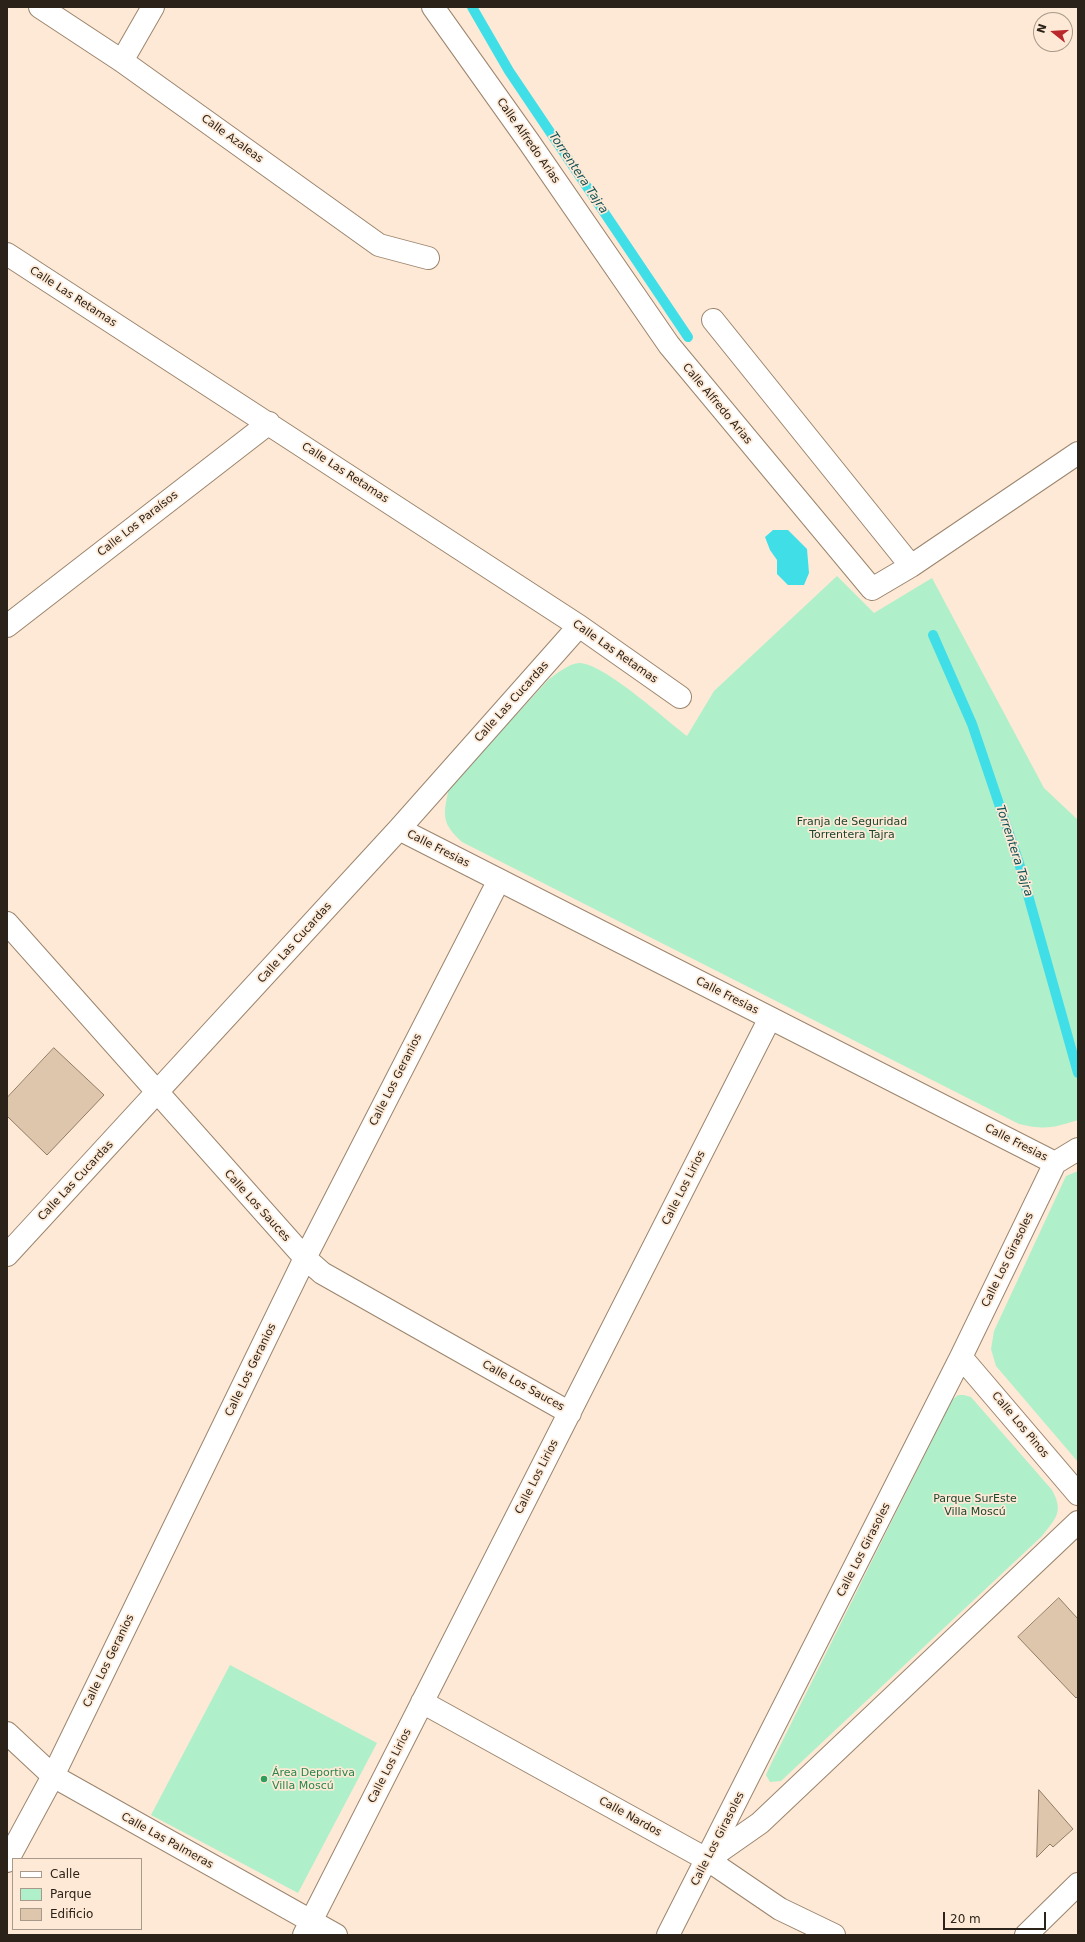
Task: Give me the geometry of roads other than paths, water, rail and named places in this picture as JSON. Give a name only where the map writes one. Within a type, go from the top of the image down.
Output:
[{"type":"street","name":"Calle Azaleas","points":[[40,7],[122,60],[379,245],[428,258]]},
{"type":"street","points":[[122,60],[153,7]]},
{"type":"street","name":"Calle Alfredo Arias","points":[[433,7],[529,142],[669,345],[872,589],[911,566],[1075,460]]},
{"type":"street","name":"Calle Las Retamas","points":[[7,254],[579,626],[680,697]]},
{"type":"street","points":[[713,320],[911,566]]},
{"type":"street","name":"Calle Los Paraísos","points":[[7,626],[269,423]]},
{"type":"street","name":"Calle Las Cucardas","points":[[7,1255],[158,1093],[399,829],[579,626]]},
{"type":"street","name":"Calle Fresias","points":[[399,829],[1055,1163]]},
{"type":"street","name":"Calle Los Geranios","points":[[7,1861],[53,1776],[305,1258],[499,880]]},
{"type":"street","name":"Calle Los Sauces","points":[[7,923],[305,1258],[322,1273],[570,1413]]},
{"type":"street","name":"Calle Los Lirios","points":[[307,1928],[770,1018]]},
{"type":"street","points":[[1055,1163],[1078,1149]]},
{"type":"street","name":"Calle Los Girasoles","points":[[668,1935],[708,1860],[961,1357],[1055,1163]]},
{"type":"street","name":"Calle Los Pinos","points":[[961,1357],[1078,1494]]},
{"type":"street","points":[[708,1860],[760,1823],[1078,1522]]},
{"type":"street","name":"Calle Nardos","points":[[422,1702],[708,1860],[780,1909],[834,1935]]},
{"type":"street","name":"Calle Las Palmeras","points":[[7,1733],[53,1776],[307,1928],[336,1935]]},
{"type":"street","points":[[1026,1935],[1078,1884]]},
{"type":"water","points":[[773,530],[788,530],[807,549],[809,573],[804,585],[788,585],[777,574],[777,560],[770,550],[765,537]]},
{"type":"waterway","name":"Torrentera Tajra","points":[[472,7],[509,71],[688,337]]},
{"type":"waterway","name":"Torrentera Tajra","points":[[933,635],[972,724],[1019,863],[1078,1073]]},
{"type":"place","name":"Área Deportiva Villa Moscú","points":[[264,1779]]},
{"type":"park label","name":"Franja de Seguridad Torrentera Tajra","points":[[852,828]]},
{"type":"park label","name":"Parque SurEste Villa Moscú","points":[[975,1505]]}]
